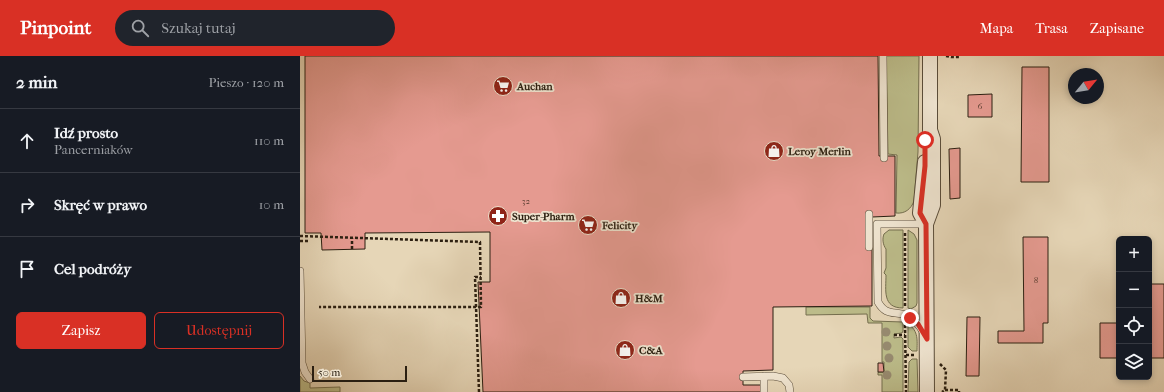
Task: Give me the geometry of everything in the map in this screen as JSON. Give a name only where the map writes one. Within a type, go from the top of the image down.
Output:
[{"type":"street","points":[[927,392],[926,224],[933,205],[933,139],[930,130],[930,56]]},
{"type":"lane","points":[[883,56],[884,158]]},
{"type":"lane","points":[[869,214],[869,247]]},
{"type":"lane","points":[[926,224],[877,224],[878,302],[886,311],[905,315],[918,324],[927,339]]},
{"type":"lane","points":[[300,271],[302,363],[305,372],[310,379]]},
{"type":"lane","points":[[764,376],[764,392]]},
{"type":"lane","points":[[743,377],[764,376],[783,378],[789,385],[790,392]]},
{"type":"path","points":[[946,56],[951,58],[959,56]]},
{"type":"path","points":[[905,224],[905,232]]},
{"type":"path","points":[[300,236],[480,242],[481,307],[320,307]]},
{"type":"path","points":[[352,238],[352,249]]},
{"type":"path","points":[[300,241],[308,241]]},
{"type":"path","points":[[479,392],[475,277],[481,277]]},
{"type":"path","points":[[894,336],[905,335]]},
{"type":"path","points":[[939,358],[939,363],[946,370],[944,391],[959,390],[959,392]]},
{"type":"green space","points":[[886,56],[919,56],[918,152],[914,201],[907,210],[902,213],[896,213],[897,155],[888,154]]},
{"type":"green space","points":[[889,230],[903,230],[903,308],[891,305],[888,302],[886,292],[886,275],[884,273],[886,268],[886,249],[883,240],[884,234]]},
{"type":"green space","points":[[908,230],[914,234],[917,240],[917,303],[916,306],[911,309],[908,308]]},
{"type":"green space","points":[[806,307],[870,307],[870,318],[873,321],[903,322],[902,333],[894,334],[894,338],[901,337],[903,339],[903,392],[882,392],[882,375],[878,375],[878,372],[884,372],[884,362],[882,362],[882,323],[868,323],[867,314],[806,315]]},
{"type":"green space","points":[[908,324],[916,333],[917,351],[912,351],[908,347]]},
{"type":"green space","points":[[912,359],[917,359],[918,392],[908,392],[909,362]]},
{"type":"green space","points":[[300,376],[304,381],[310,383],[310,388],[340,387],[340,392],[300,392]]},
{"type":"building","name":"Felicity","points":[[305,56],[878,56],[879,156],[895,156],[895,216],[872,217],[872,306],[773,307],[773,370],[743,371],[743,385],[762,385],[762,392],[483,392],[478,282],[490,282],[490,232],[365,233],[365,249],[322,250],[321,233],[305,233]]},
{"type":"building","points":[[1022,67],[1049,67],[1049,182],[1021,182]]},
{"type":"building","points":[[992,94],[992,117],[968,117],[968,95]]},
{"type":"building","points":[[960,148],[960,198],[950,199],[949,149]]},
{"type":"building","points":[[1023,237],[1048,237],[1048,323],[1043,323],[1043,343],[998,343],[998,331],[1024,331]]},
{"type":"building","points":[[1152,284],[1164,284],[1164,358],[1152,358]]},
{"type":"building","points":[[967,317],[980,317],[979,376],[966,376]]},
{"type":"building","points":[[1100,323],[1116,323],[1116,358],[1100,358]]},
{"type":"building","points":[[878,363],[883,363],[884,372],[878,372]]},
{"type":"place","name":"Auchan","points":[[503,86]]},
{"type":"place","name":"Leroy Merlin","points":[[774,151]]},
{"type":"place","name":"Super-Pharm","points":[[498,216]]},
{"type":"place","name":"Felicity","points":[[588,225]]},
{"type":"place","name":"H&M","points":[[621,298]]},
{"type":"place","name":"C&A","points":[[625,350]]},
{"type":"route","points":[[910,318],[918,324],[927,339],[926,224],[920,213],[925,166],[925,140]]}]
